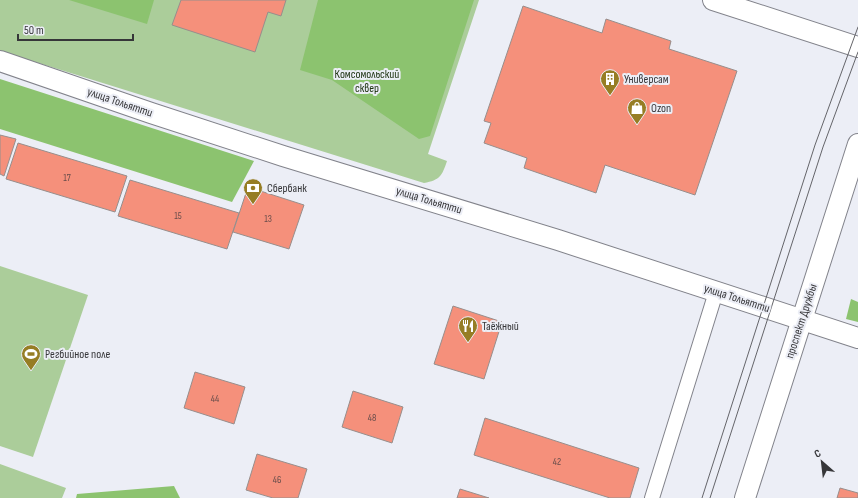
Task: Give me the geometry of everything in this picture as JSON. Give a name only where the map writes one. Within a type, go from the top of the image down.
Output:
[{"type":"street","points":[[713,0],[858,47]]},
{"type":"street","name":"улица Тольятти","points":[[0,60],[151,113],[283,156],[558,240],[858,338]]},
{"type":"street","name":"проспект Дружбы","points":[[746,498],[858,144]]},
{"type":"street","points":[[652,498],[716,292]]},
{"type":"green space","name":"Комсомольский сквер","points":[[0,0],[479,0],[428,154],[447,161],[442,174],[437,179],[424,183],[0,51]]},
{"type":"green space","points":[[69,0],[154,0],[147,24]]},
{"type":"green space","points":[[318,0],[474,0],[430,136],[419,139],[332,80],[300,70]]},
{"type":"green space","points":[[0,79],[254,161],[232,202],[0,129]]},
{"type":"green space","name":"Регбийное поле","points":[[0,266],[88,295],[33,457],[0,446]]},
{"type":"green space","points":[[851,299],[858,302],[858,322],[846,319]]},
{"type":"green space","points":[[0,464],[66,488],[62,498],[0,498]]},
{"type":"green space","points":[[174,486],[180,498],[76,498],[77,494]]},
{"type":"building","points":[[181,0],[286,0],[281,16],[268,12],[255,52],[172,25]]},
{"type":"building","name":"Универсам","points":[[523,6],[602,33],[606,19],[671,41],[669,49],[737,71],[695,195],[605,165],[596,193],[524,168],[527,158],[484,143],[491,123],[484,121]]},
{"type":"building","points":[[0,135],[16,139],[4,176],[0,174]]},
{"type":"building","points":[[18,143],[127,176],[115,212],[6,179]]},
{"type":"building","points":[[130,180],[239,213],[227,249],[118,216]]},
{"type":"building","points":[[248,187],[304,205],[289,249],[233,232]]},
{"type":"building","name":"Таёжный","points":[[453,306],[502,322],[484,379],[434,364]]},
{"type":"building","points":[[195,372],[245,387],[234,424],[184,408]]},
{"type":"building","points":[[353,391],[403,407],[392,443],[342,427]]},
{"type":"building","points":[[485,418],[639,468],[630,498],[610,498],[474,455]]},
{"type":"building","points":[[257,454],[307,469],[298,498],[273,498],[246,490]]},
{"type":"building","points":[[840,488],[858,493],[858,498],[837,498]]},
{"type":"building","points":[[460,489],[489,498],[457,498]]},
{"type":"tram line","points":[[702,498],[815,145],[858,27]]},
{"type":"tram line","points":[[710,498],[823,147],[858,52]]},
{"type":"place","name":"Универсам","points":[[610,96]]},
{"type":"place","name":"Ozon","points":[[637,125]]},
{"type":"place","name":"Сбербанк","points":[[253,205]]},
{"type":"place","name":"Таёжный","points":[[468,343]]},
{"type":"place","name":"Регбийное поле","points":[[31,371]]}]
